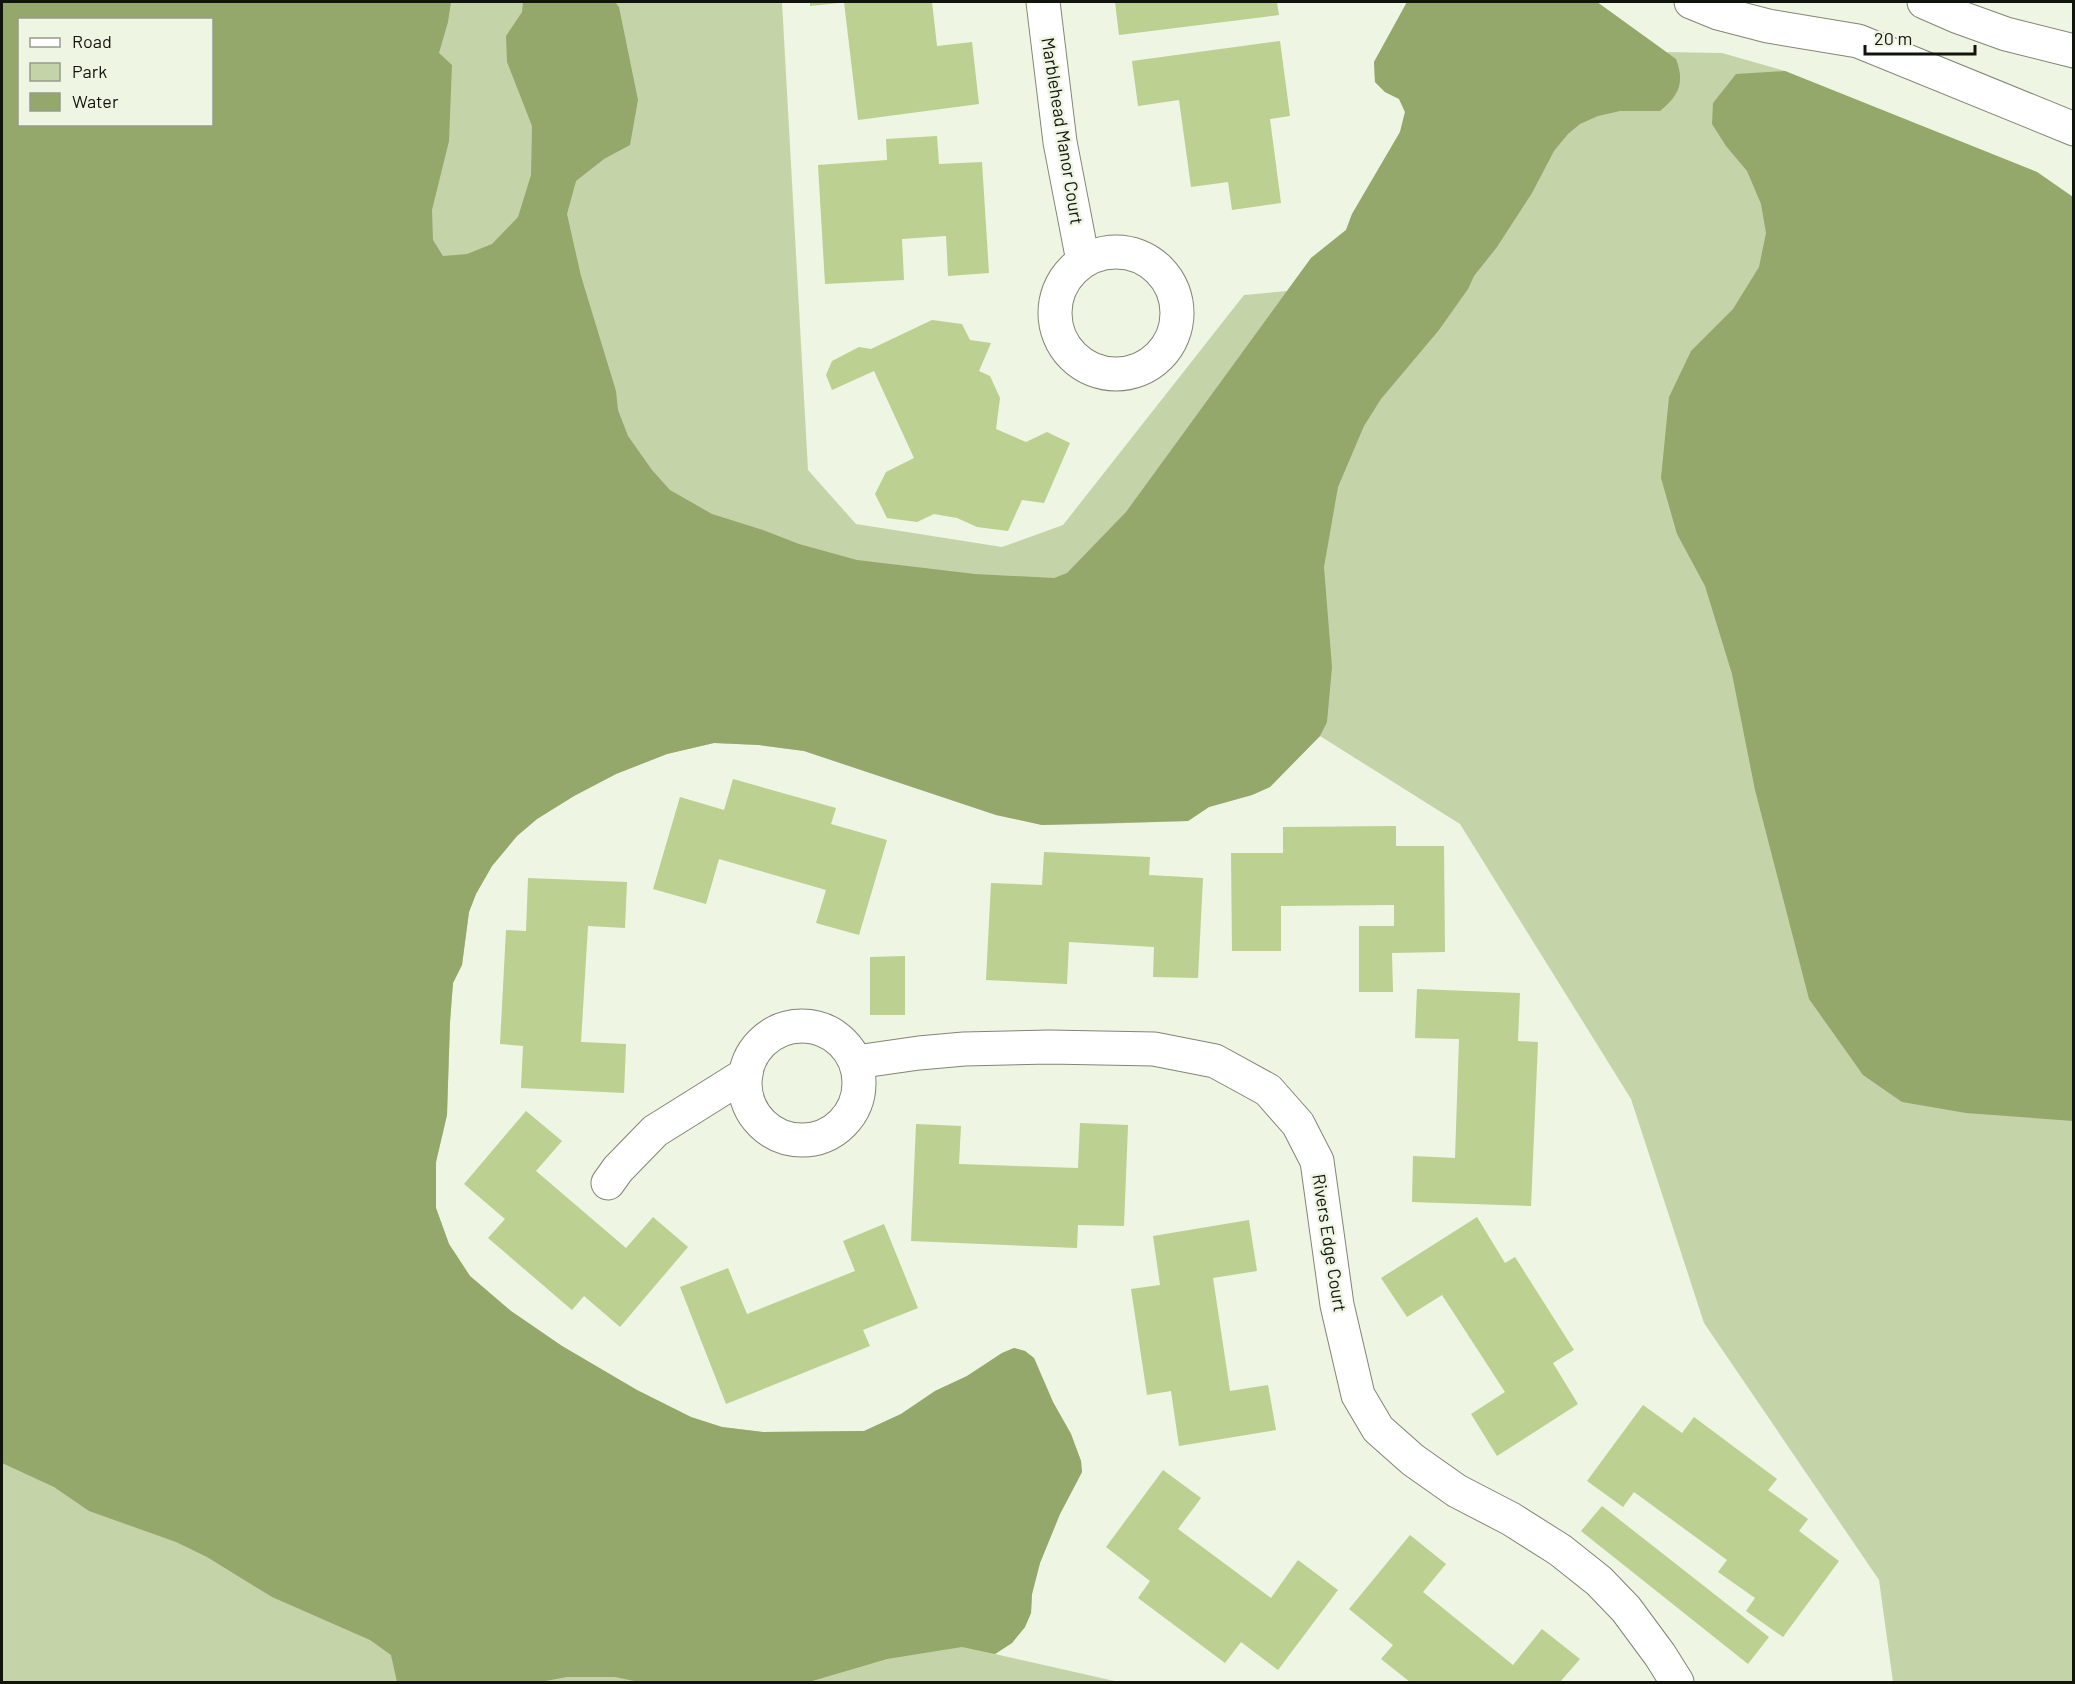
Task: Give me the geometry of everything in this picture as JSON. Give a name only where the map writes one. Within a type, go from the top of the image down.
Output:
[{"type":"street","name":"Marblehead Manor Court","points":[[1043,2],[1060,142],[1083,261]]},
{"type":"street","points":[[1691,2],[1718,13],[1768,26],[1858,41],[2073,129]]},
{"type":"street","points":[[1924,2],[2006,34],[2073,51]]},
{"type":"street","points":[[796,1026],[815,1027],[832,1034],[846,1046],[856,1062],[860,1081],[857,1100],[849,1117],[835,1130],[818,1138],[798,1140],[780,1136],[764,1125],[752,1110],[746,1093],[746,1074],[752,1056],[763,1041],[779,1031],[796,1026]]},
{"type":"street","name":"Rivers Edge Court","points":[[856,1062],[964,1049],[1049,1047],[1154,1049],[1215,1061],[1268,1090],[1299,1124],[1317,1161],[1337,1305],[1358,1395],[1378,1429],[1413,1460],[1457,1491],[1511,1519],[1560,1550],[1599,1581],[1626,1609],[1660,1655],[1677,1683]]},
{"type":"street","points":[[608,1183],[618,1169],[655,1131],[746,1074]]},
{"type":"green space","points":[[2,2],[782,2],[808,470],[856,524],[1002,547],[1063,525],[1244,295],[1287,291],[1311,258],[1346,230],[1352,214],[1400,132],[1405,112],[1399,99],[1385,92],[1375,82],[1374,62],[1407,2],[1597,2],[1666,52],[1722,53],[1785,71],[2037,172],[2073,197],[2073,1682],[1893,1682],[1879,1580],[1704,1323],[1631,1099],[1460,824],[1320,736],[1270,787],[1252,795],[1209,807],[1188,821],[1042,825],[996,815],[804,751],[759,745],[714,743],[667,754],[616,774],[574,796],[537,819],[517,836],[492,866],[469,912],[462,965],[453,983],[447,1115],[436,1162],[436,1208],[449,1244],[470,1276],[511,1311],[562,1346],[637,1390],[691,1417],[722,1427],[763,1432],[864,1431],[901,1414],[935,1391],[967,1376],[1002,1353],[1014,1348],[1025,1351],[1034,1358],[1053,1402],[1071,1434],[1081,1461],[1082,1472],[1060,1514],[1040,1563],[1032,1594],[1031,1613],[1025,1627],[1012,1643],[995,1654],[1119,1682],[2,1682]]},
{"type":"water","points":[[2,2],[451,2],[439,53],[452,65],[449,141],[432,210],[433,240],[443,256],[467,254],[492,244],[518,217],[531,175],[532,126],[507,62],[506,36],[522,12],[523,2],[615,2],[619,7],[638,100],[630,145],[604,159],[576,181],[567,214],[581,276],[616,391],[618,410],[628,436],[652,470],[670,490],[712,514],[799,544],[857,560],[975,574],[1054,578],[1067,573],[1126,512],[1311,258],[1346,230],[1352,214],[1400,132],[1405,112],[1399,99],[1385,92],[1375,82],[1374,62],[1407,2],[1597,2],[1676,59],[1680,82],[1672,100],[1660,111],[1620,111],[1598,116],[1580,124],[1568,134],[1554,151],[1532,193],[1497,247],[1474,276],[1468,289],[1439,330],[1381,399],[1364,426],[1338,487],[1324,567],[1332,667],[1327,722],[1320,736],[1270,787],[1252,795],[1209,807],[1188,821],[1042,825],[996,815],[804,751],[759,745],[714,743],[667,754],[616,774],[537,819],[517,836],[492,866],[476,894],[469,912],[462,965],[453,983],[447,1115],[436,1162],[436,1208],[449,1244],[470,1276],[511,1311],[562,1346],[637,1390],[691,1417],[722,1427],[763,1432],[864,1431],[901,1414],[935,1391],[967,1376],[1002,1353],[1014,1348],[1025,1351],[1034,1358],[1053,1402],[1071,1434],[1081,1461],[1082,1472],[1060,1514],[1040,1563],[1032,1594],[1031,1613],[1025,1627],[1012,1643],[995,1654],[962,1647],[887,1659],[809,1682],[639,1682],[615,1677],[567,1677],[540,1682],[397,1682],[391,1655],[370,1640],[272,1597],[207,1557],[176,1542],[89,1511],[54,1487],[2,1463]]},
{"type":"water","points":[[1785,71],[2037,172],[2073,197],[2073,1121],[1966,1113],[1902,1102],[1863,1075],[1809,999],[1755,790],[1732,674],[1705,586],[1677,534],[1661,478],[1669,397],[1691,351],[1733,309],[1759,267],[1766,233],[1761,204],[1747,171],[1726,146],[1712,124],[1713,103],[1736,74]]},
{"type":"building","points":[[810,2],[839,2],[839,3],[810,6]]},
{"type":"building","points":[[844,2],[932,2],[937,46],[972,42],[979,104],[858,120]]},
{"type":"building","points":[[1115,2],[1277,2],[1279,15],[1119,35]]},
{"type":"building","points":[[1280,41],[1290,116],[1270,119],[1281,203],[1232,210],[1228,182],[1191,187],[1179,100],[1138,106],[1132,61]]},
{"type":"building","points":[[937,136],[939,164],[982,162],[989,273],[948,276],[946,236],[902,239],[904,280],[825,284],[818,165],[887,160],[886,139]]},
{"type":"building","points":[[932,320],[962,324],[970,340],[991,343],[979,371],[990,376],[1000,398],[996,429],[1026,442],[1047,432],[1070,443],[1044,503],[1022,500],[1008,531],[977,527],[957,518],[934,514],[917,522],[887,518],[875,494],[886,472],[914,458],[874,371],[832,390],[826,375],[832,361],[859,347],[871,349]]},
{"type":"building","points":[[733,779],[836,808],[831,824],[887,840],[859,935],[816,923],[826,890],[719,859],[706,904],[653,889],[680,797],[724,810]]},
{"type":"building","points":[[1396,826],[1396,846],[1444,846],[1445,952],[1392,953],[1393,992],[1359,992],[1359,926],[1394,926],[1394,905],[1281,906],[1281,951],[1232,951],[1231,853],[1283,853],[1283,827]]},
{"type":"building","points":[[1044,852],[1150,857],[1149,875],[1203,878],[1198,978],[1153,977],[1154,947],[1069,942],[1067,984],[986,980],[991,883],[1042,885]]},
{"type":"building","points":[[528,878],[627,882],[625,928],[588,926],[581,1042],[626,1044],[624,1093],[521,1088],[523,1046],[500,1044],[506,930],[526,931]]},
{"type":"building","points":[[905,956],[905,1015],[870,1015],[870,957]]},
{"type":"building","points":[[1417,989],[1520,993],[1518,1041],[1538,1042],[1531,1206],[1412,1202],[1413,1156],[1455,1158],[1459,1039],[1415,1038]]},
{"type":"building","points":[[526,1111],[562,1141],[536,1171],[626,1248],[653,1217],[688,1247],[620,1327],[584,1296],[572,1310],[488,1238],[505,1219],[464,1184]]},
{"type":"building","points":[[1080,1123],[1128,1125],[1124,1226],[1078,1225],[1077,1248],[911,1241],[916,1124],[961,1126],[959,1164],[1078,1168]]},
{"type":"building","points":[[1477,1217],[1505,1263],[1515,1257],[1574,1350],[1553,1363],[1578,1404],[1497,1456],[1471,1414],[1505,1392],[1442,1295],[1407,1317],[1381,1278]]},
{"type":"building","points":[[1249,1220],[1257,1271],[1213,1278],[1230,1391],[1268,1385],[1276,1430],[1179,1446],[1171,1391],[1147,1395],[1131,1289],[1160,1285],[1153,1236]]},
{"type":"building","points":[[884,1224],[918,1308],[863,1330],[870,1346],[726,1404],[680,1287],[728,1268],[747,1314],[855,1271],[843,1241]]},
{"type":"building","points":[[1643,1405],[1682,1433],[1694,1417],[1777,1479],[1768,1490],[1808,1519],[1799,1531],[1839,1561],[1783,1637],[1746,1611],[1755,1598],[1718,1572],[1727,1560],[1634,1492],[1623,1507],[1587,1481]]},
{"type":"building","points":[[1163,1470],[1201,1498],[1178,1529],[1271,1598],[1298,1560],[1338,1590],[1278,1670],[1241,1642],[1225,1663],[1138,1598],[1150,1581],[1106,1547]]},
{"type":"building","points":[[1602,1506],[1769,1637],[1748,1664],[1581,1531]]},
{"type":"building","points":[[1410,1535],[1446,1564],[1423,1592],[1513,1665],[1542,1629],[1580,1659],[1560,1682],[1410,1682],[1381,1659],[1393,1645],[1349,1609]]}]
